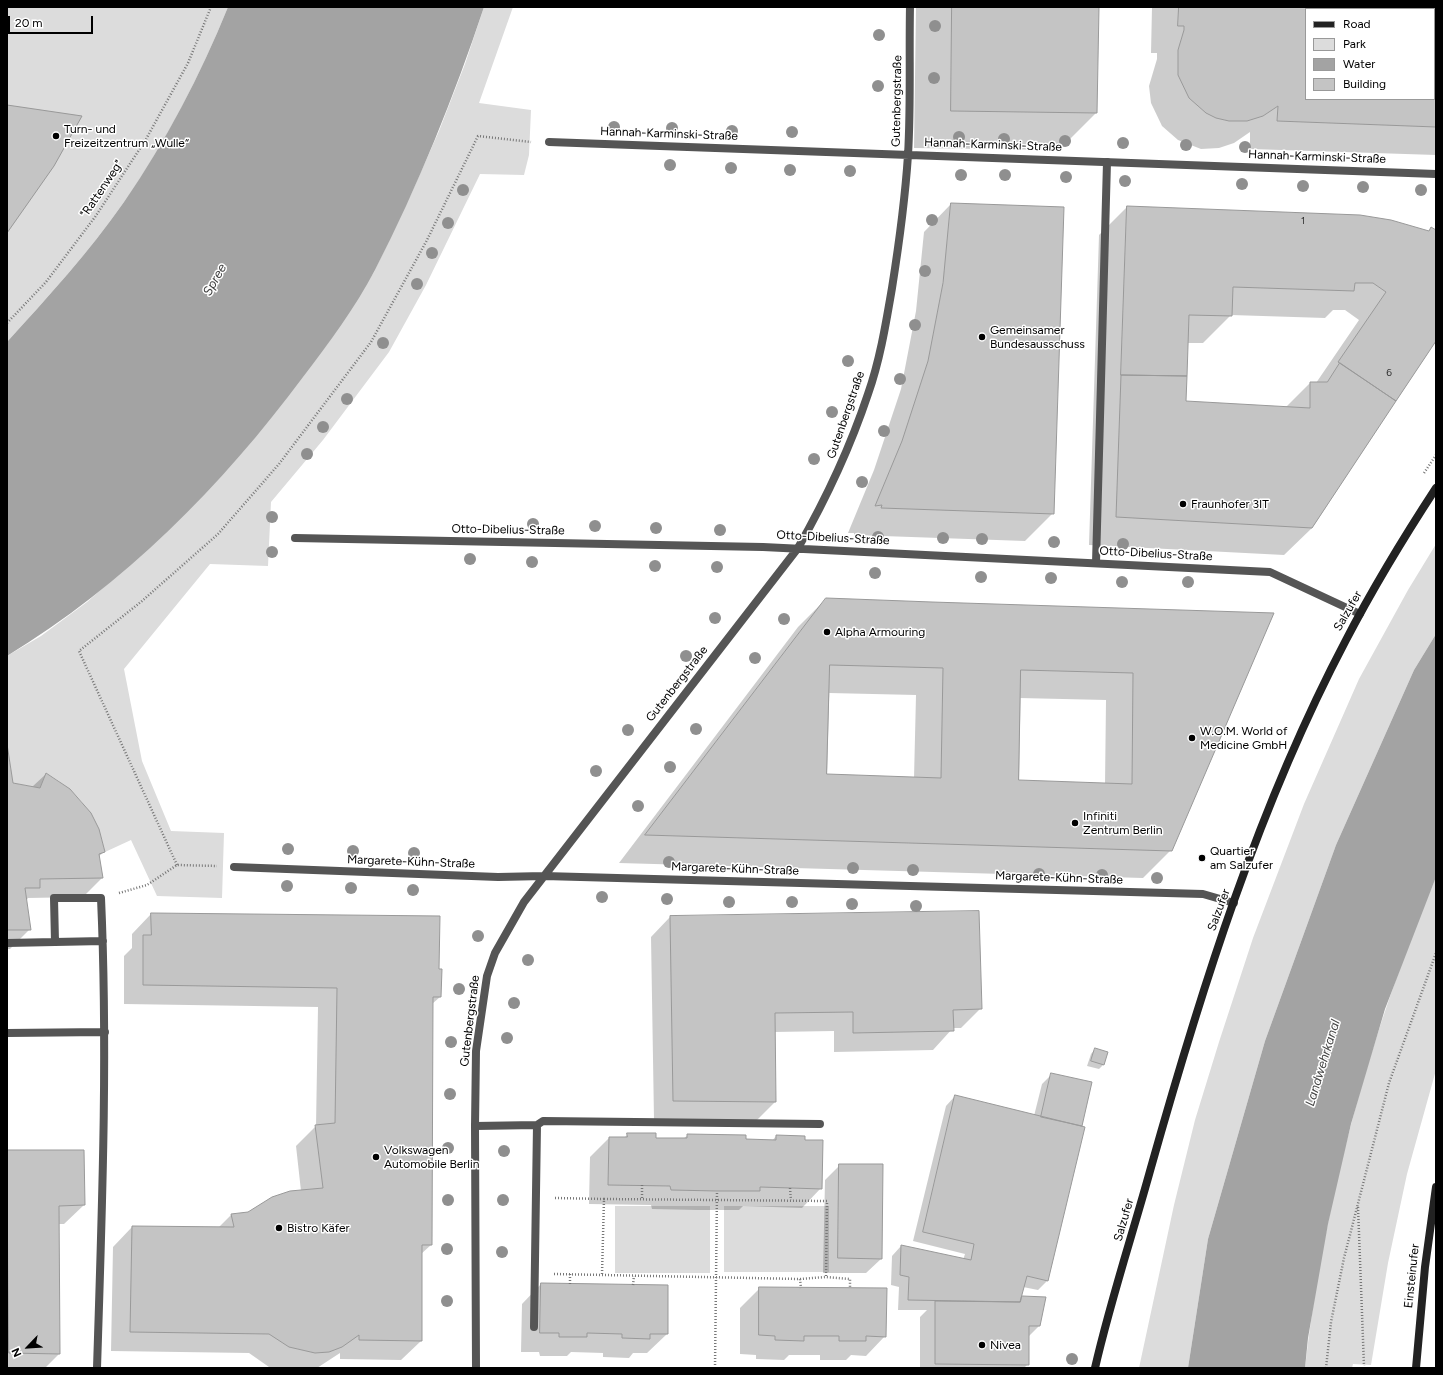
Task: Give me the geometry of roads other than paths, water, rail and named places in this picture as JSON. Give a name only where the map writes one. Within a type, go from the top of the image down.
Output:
[{"type":"street","name":"Gutenbergstraße","points":[[476,1368],[476,1051],[486,976],[495,953],[517,914],[544,876],[798,548],[821,508],[843,462],[869,393],[885,331],[903,212],[908,154],[910,7]]},
{"type":"street","name":"Hannah-Karminski-Straße","points":[[549,142],[1436,174]]},
{"type":"street","points":[[1096,562],[1107,162]]},
{"type":"street","name":"Salzufer","points":[[1095,1368],[1170,1100],[1234,903],[1283,774],[1321,689],[1360,614],[1413,523],[1436,488]]},
{"type":"street","name":"Otto-Dibelius-Straße","points":[[295,538],[798,548],[1270,572],[1360,614]]},
{"type":"street","name":"Margarete-Kühn-Straße","points":[[234,867],[491,877],[544,876],[1204,894],[1234,903]]},
{"type":"street","points":[[55,942],[54,898],[101,898],[105,1032],[102,1212],[97,1368]]},
{"type":"street","points":[[7,943],[103,941]]},
{"type":"street","points":[[7,1033],[105,1032]]},
{"type":"street","points":[[475,1126],[537,1125],[543,1121],[820,1124]]},
{"type":"street","points":[[534,1327],[537,1125]]},
{"type":"street","name":"Einsteinufer","points":[[1416,1368],[1425,1267],[1436,1187]]},
{"type":"water","name":"Spree","points":[[228,7],[484,7],[448,108],[391,238],[375,270],[350,312],[322,351],[272,417],[239,457],[168,531],[131,565],[91,598],[50,628],[7,656],[7,342],[53,291],[111,221],[124,202],[154,156],[181,108],[206,58]]},
{"type":"water","name":"Landwehrkanal","points":[[1436,634],[1436,877],[1385,1009],[1351,1124],[1328,1224],[1308,1338],[1305,1368],[1188,1368],[1208,1239],[1265,1041],[1336,845],[1414,670]]},
{"type":"place","name":"Turn- und Freizeitzentrum „Wulle“","points":[[56,136]]},
{"type":"place","name":"Gemeinsamer Bundesausschuss","points":[[982,337]]},
{"type":"place","name":"Fraunhofer 3IT","points":[[1183,504]]},
{"type":"place","name":"Alpha Armouring","points":[[827,632]]},
{"type":"place","name":"W.O.M. World of Medicine GmbH","points":[[1192,738]]},
{"type":"place","name":"Infiniti Zentrum Berlin","points":[[1075,823]]},
{"type":"place","name":"Quartier am Salzufer","points":[[1202,858]]},
{"type":"place","name":"Volkswagen Automobile Berlin","points":[[376,1157]]},
{"type":"place","name":"Bistro Käfer","points":[[279,1228]]},
{"type":"place","name":"Nivea","points":[[982,1345]]}]
